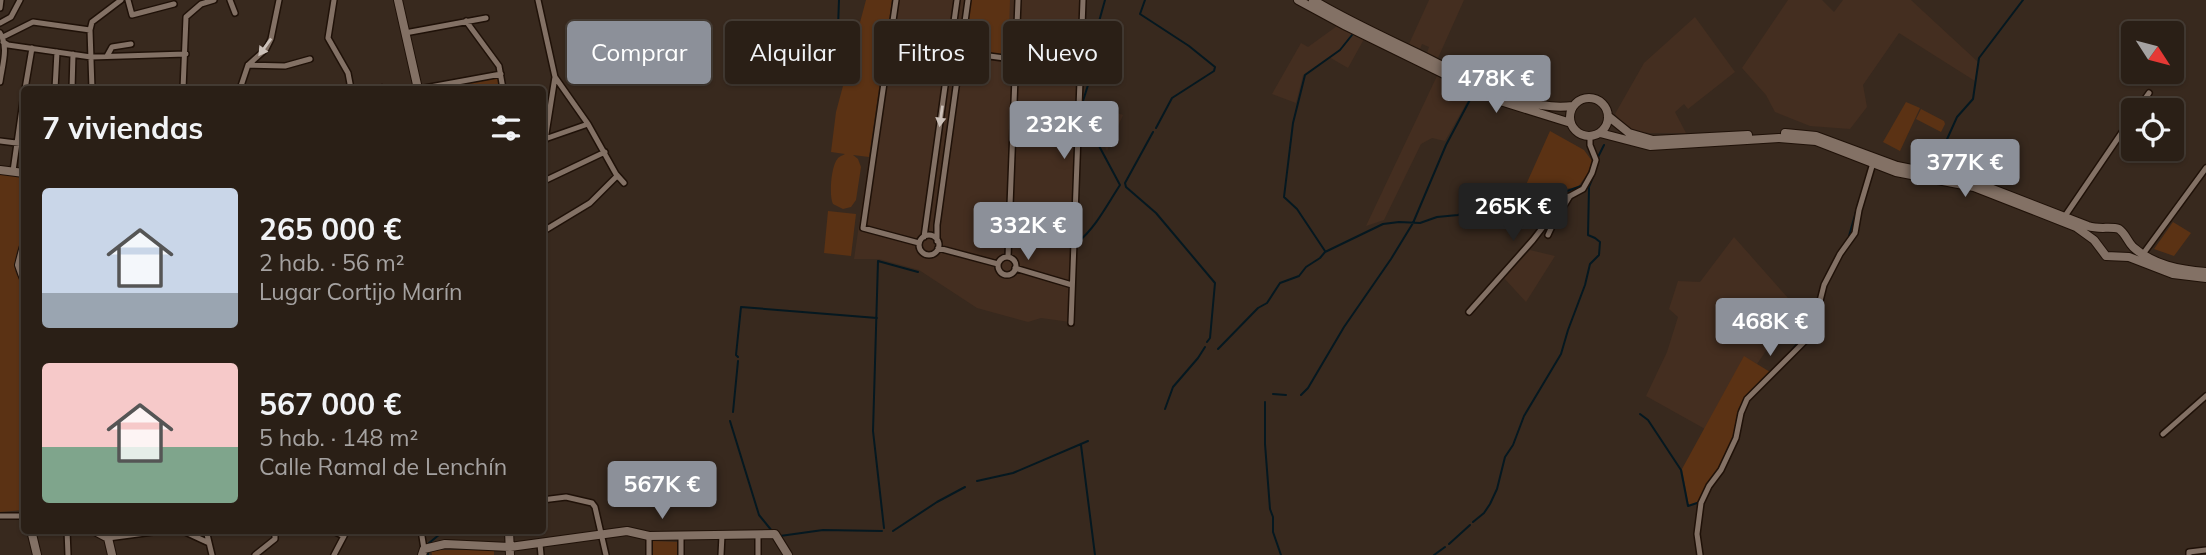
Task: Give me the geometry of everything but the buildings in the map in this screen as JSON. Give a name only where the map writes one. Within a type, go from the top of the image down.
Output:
[{"type":"street","points":[[0,8],[1,0]]},
{"type":"street","points":[[0,23],[11,17],[20,0]]},
{"type":"street","points":[[92,86],[92,22],[121,0]]},
{"type":"street","points":[[128,0],[132,15],[174,5]]},
{"type":"street","points":[[183,86],[186,17],[201,4],[214,0]]},
{"type":"street","points":[[230,0],[235,13]]},
{"type":"street","points":[[241,86],[248,65],[266,49],[271,39],[279,0]]},
{"type":"street","points":[[334,0],[328,38],[348,73],[350,86]]},
{"type":"street","points":[[398,0],[417,86]]},
{"type":"street","points":[[538,0],[555,78],[546,129]]},
{"type":"street","points":[[893,21],[896,0]]},
{"type":"street","points":[[954,21],[957,0]]},
{"type":"street","points":[[965,21],[968,0]]},
{"type":"street","points":[[1017,21],[1018,0]]},
{"type":"street","points":[[1082,21],[1083,0]]},
{"type":"street","points":[[1298,0],[1497,100],[1571,123],[1579,132],[1590,136],[1600,133],[1650,146],[1779,138],[1804,139],[1908,174],[1974,187],[2076,227],[2085,232],[2106,256],[2120,255],[2173,274],[2206,278]]},
{"type":"street","points":[[1313,0],[1506,96],[1552,108],[1573,106],[1583,99],[1594,99],[1604,105],[1608,116],[1629,133],[1653,140],[1781,133],[1816,135],[1897,166],[1972,181],[2088,226],[2105,230]]},
{"type":"street","points":[[405,33],[486,18]]},
{"type":"street","points":[[466,21],[499,66],[503,86]]},
{"type":"street","points":[[2,37],[33,22],[90,30]]},
{"type":"street","points":[[2,37],[8,45],[90,57],[186,54]]},
{"type":"street","points":[[0,82],[2,37]]},
{"type":"street","points":[[107,56],[112,47],[131,44]]},
{"type":"street","points":[[26,86],[32,48]]},
{"type":"street","points":[[55,86],[57,52]]},
{"type":"street","points":[[72,54],[72,86]]},
{"type":"street","points":[[248,65],[285,66],[310,59]]},
{"type":"street","points":[[435,86],[501,74]]},
{"type":"street","points":[[555,78],[588,124],[616,175],[624,183]]},
{"type":"street","points":[[884,84],[863,228],[919,243]]},
{"type":"street","points":[[919,243],[925,237],[946,84]]},
{"type":"street","points":[[919,243],[920,249],[926,255],[935,253],[957,84]]},
{"type":"street","points":[[1008,257],[1015,84]]},
{"type":"street","points":[[1071,323],[1079,84]]},
{"type":"street","points":[[2145,98],[2149,93]]},
{"type":"street","points":[[1571,123],[1570,113],[1573,106]]},
{"type":"street","points":[[13,171],[21,115]]},
{"type":"street","points":[[1600,133],[1608,116]]},
{"type":"street","points":[[546,139],[588,124]]},
{"type":"street","points":[[2065,216],[2121,134]]},
{"type":"street","points":[[1469,312],[1566,198],[1583,189],[1592,173],[1595,160],[1590,136]]},
{"type":"street","points":[[0,141],[21,144]]},
{"type":"street","points":[[546,180],[605,152]]},
{"type":"street","points":[[1700,555],[1697,526],[1702,498],[1721,470],[1736,438],[1741,412],[1747,399],[1809,337],[1815,327],[1824,285],[1855,233],[1873,163]]},
{"type":"street","points":[[2143,254],[2206,168]]},
{"type":"street","points":[[0,170],[21,172]]},
{"type":"street","points":[[546,229],[590,203],[616,175]]},
{"type":"street","points":[[1548,235],[1570,196]]},
{"type":"street","points":[[2098,245],[2099,236],[2105,230],[2119,229],[2143,254],[2171,267],[2206,272]]},
{"type":"street","points":[[925,237],[930,236],[938,244],[998,264]]},
{"type":"street","points":[[2120,255],[2126,249],[2127,240]]},
{"type":"street","points":[[1008,257],[1015,262],[1015,268],[1011,274],[1004,274],[999,270],[998,264],[1002,258],[1008,257]]},
{"type":"street","points":[[1015,268],[1072,285]]},
{"type":"street","points":[[2163,434],[2206,396]]},
{"type":"street","points":[[546,500],[566,497],[592,503],[606,555]]},
{"type":"street","points":[[0,516],[21,516]]},
{"type":"street","points":[[421,534],[423,552],[446,544],[510,551],[627,531],[649,536],[775,534],[788,555]]},
{"type":"street","points":[[33,534],[37,555]]},
{"type":"street","points":[[67,534],[68,555]]},
{"type":"street","points":[[100,534],[108,538],[137,534]]},
{"type":"street","points":[[190,534],[209,543]]},
{"type":"street","points":[[207,534],[212,555]]},
{"type":"street","points":[[256,555],[275,539],[275,534]]},
{"type":"street","points":[[334,555],[344,534]]},
{"type":"street","points":[[758,534],[758,555]]},
{"type":"street","points":[[721,555],[722,535]]},
{"type":"street","points":[[649,536],[649,555]]},
{"type":"street","points":[[681,536],[681,555]]},
{"type":"street","points":[[108,538],[112,555]]},
{"type":"street","points":[[540,544],[541,555]]},
{"type":"street","points":[[2189,555],[2189,552],[2206,550]]},
{"type":"shaded area","points":[[866,0],[892,0],[889,21],[874,21],[874,84],[880,84],[869,157],[853,155],[861,167],[856,200],[851,207],[843,209],[833,204],[831,189],[834,165],[838,158],[845,154],[831,152],[836,112],[844,84],[860,84],[860,22]]},
{"type":"shaded area","points":[[892,0],[1086,0],[1085,21],[1003,21],[1003,84],[1082,84],[1070,322],[1041,318],[1028,322],[977,308],[919,270],[879,259],[854,259],[880,84],[989,84],[989,21],[889,21]]},
{"type":"shaded area","points":[[971,0],[1010,0],[1009,21],[1003,21],[1003,54],[989,52],[989,21],[968,21]]},
{"type":"shaded area","points":[[1429,0],[1464,0],[1438,58],[1427,53],[1429,47],[1422,44],[1420,49],[1409,44]]},
{"type":"shaded area","points":[[1788,0],[1822,0],[1834,12],[1843,0],[1911,0],[1978,62],[1975,81],[1899,33],[1863,85],[1867,107],[1850,129],[1810,126],[1775,112],[1766,95],[1742,68]]},
{"type":"shaded area","points":[[1695,17],[1735,72],[1688,109],[1684,104],[1675,112],[1686,133],[1632,130],[1615,114],[1644,63]]},
{"type":"shaded area","points":[[1337,26],[1364,39],[1348,68],[1329,57],[1303,75],[1296,103],[1272,94],[1301,43],[1308,47]]},
{"type":"shaded area","points":[[1437,76],[1472,93],[1445,141],[1432,138],[1421,144],[1384,220],[1366,226]]},
{"type":"shaded area","points":[[499,78],[500,86],[457,86]]},
{"type":"shaded area","points":[[1906,102],[1920,108],[1900,151],[1883,142]]},
{"type":"shaded area","points":[[1087,103],[1123,115],[1107,151],[1091,120]]},
{"type":"shaded area","points":[[1921,109],[1944,121],[1941,132],[1916,119]]},
{"type":"shaded area","points":[[1550,131],[1584,150],[1592,161],[1588,173],[1578,187],[1521,196]]},
{"type":"shaded area","points":[[0,174],[21,177],[21,241],[15,268],[21,281],[21,510],[0,512]]},
{"type":"shaded area","points":[[828,211],[856,214],[851,256],[824,253]]},
{"type":"shaded area","points":[[2173,222],[2191,233],[2174,256],[2154,249]]},
{"type":"shaded area","points":[[1734,237],[1796,307],[1757,364],[1744,357],[1705,429],[1646,396],[1667,352],[1678,317],[1669,309],[1678,281],[1700,282]]},
{"type":"shaded area","points":[[1530,250],[1555,256],[1526,302],[1504,278]]},
{"type":"shaded area","points":[[1744,356],[1770,372],[1747,395],[1738,409],[1735,435],[1720,470],[1700,502],[1689,506],[1682,469]]},
{"type":"shaded area","points":[[653,541],[678,542],[678,555],[653,555]]},
{"type":"shaded area","points":[[431,550],[494,550],[494,555],[432,555]]},
{"type":"waterway","points":[[838,21],[839,0]]},
{"type":"waterway","points":[[1083,101],[1093,69],[1095,36],[1105,0]]},
{"type":"waterway","points":[[1145,0],[1140,14],[1189,46],[1215,67],[1214,71],[1172,98],[1156,128]]},
{"type":"waterway","points":[[1935,166],[1957,117],[1973,99],[1979,58],[2023,0]]},
{"type":"waterway","points":[[1325,251],[1297,209],[1284,197],[1293,123],[1305,75],[1340,50],[1352,35]]},
{"type":"waterway","points":[[1301,395],[1413,223],[1446,145],[1473,94]]},
{"type":"waterway","points":[[1078,242],[1096,223],[1120,185],[1083,116]]},
{"type":"waterway","points":[[1153,132],[1125,183],[1126,187],[1156,213],[1215,283],[1210,338],[1207,342]]},
{"type":"waterway","points":[[1598,157],[1604,145]]},
{"type":"waterway","points":[[1473,522],[1490,504],[1497,489],[1505,457],[1513,445],[1524,416],[1561,354],[1590,264],[1599,255],[1600,242],[1588,235],[1589,187],[1595,172]]},
{"type":"waterway","points":[[1218,349],[1258,308],[1267,303],[1280,283],[1299,276],[1325,252],[1383,224],[1420,223],[1516,200],[1562,193],[1581,186]]},
{"type":"waterway","points":[[1849,236],[1859,201]]},
{"type":"waterway","points":[[884,528],[873,431],[878,261],[918,272]]},
{"type":"waterway","points":[[1826,275],[1832,265]]},
{"type":"waterway","points":[[738,357],[736,355],[741,307],[877,318]]},
{"type":"waterway","points":[[1788,355],[1811,327]]},
{"type":"waterway","points":[[1165,409],[1173,387],[1205,347]]},
{"type":"waterway","points":[[733,412],[738,361]]},
{"type":"waterway","points":[[1273,394],[1286,395]]},
{"type":"waterway","points":[[1265,402],[1270,509],[1273,532],[1281,555]]},
{"type":"waterway","points":[[1640,414],[1648,420],[1681,470],[1688,506],[1700,502]]},
{"type":"waterway","points":[[730,421],[759,515],[772,531]]},
{"type":"waterway","points":[[977,481],[1013,473],[1088,441]]},
{"type":"waterway","points":[[1081,445],[1095,555]]},
{"type":"waterway","points":[[893,531],[965,487]]},
{"type":"waterway","points":[[1449,544],[1470,525]]},
{"type":"waterway","points":[[780,536],[823,530],[882,531]]},
{"type":"waterway","points":[[429,543],[440,534]]},
{"type":"waterway","points":[[1434,555],[1445,547]]}]
